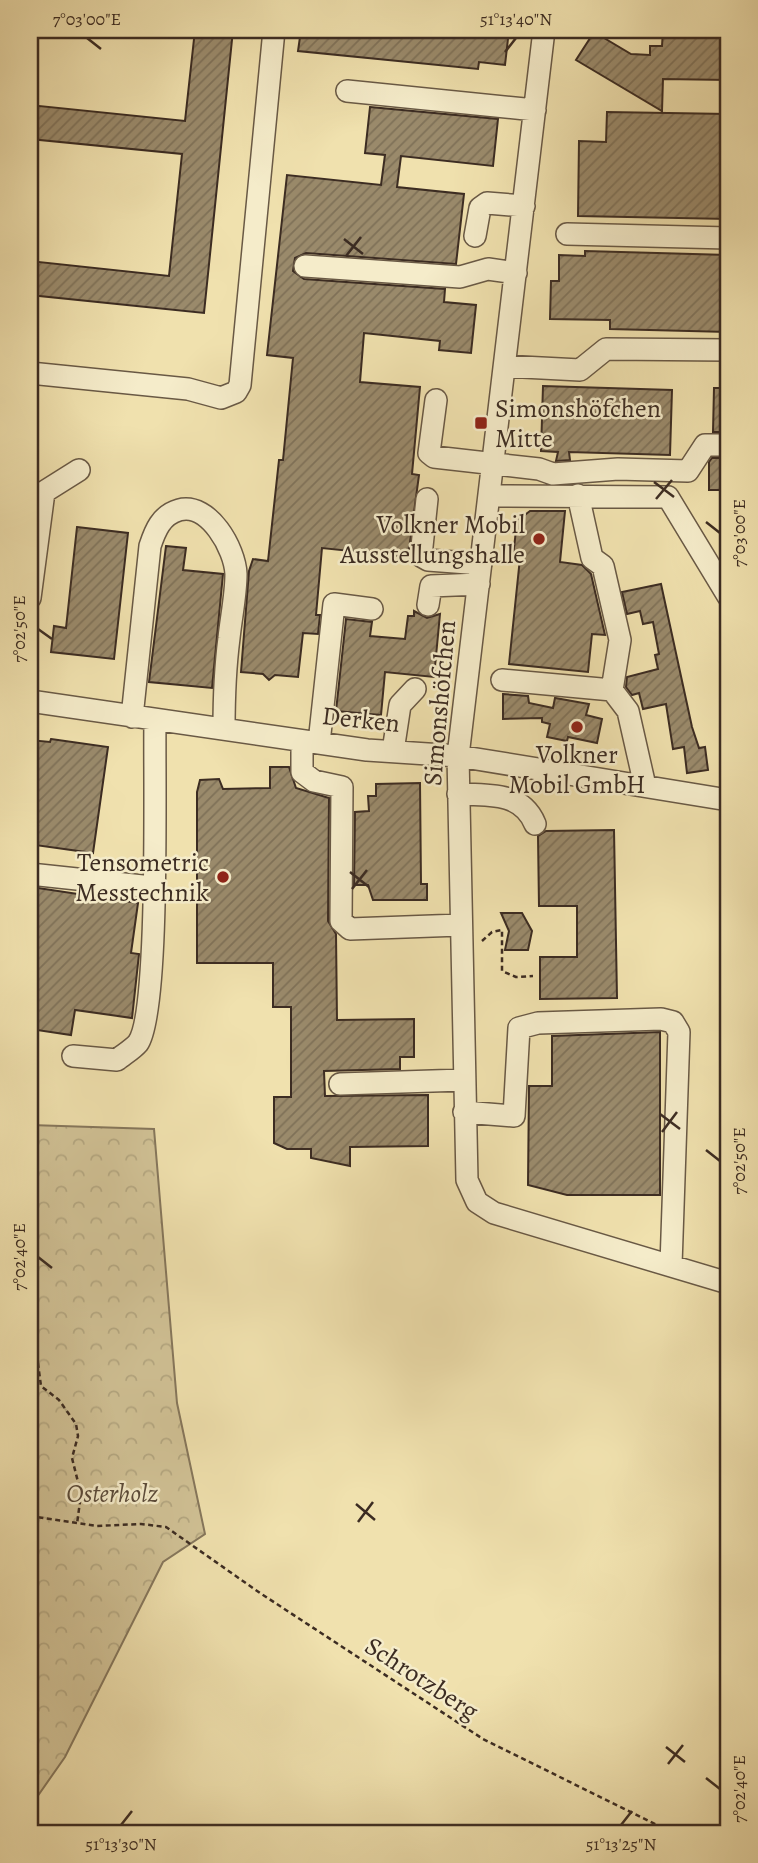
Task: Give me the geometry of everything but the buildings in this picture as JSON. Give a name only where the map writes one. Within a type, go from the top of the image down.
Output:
[{"type":"street","points":[[30,373],[188,388],[221,398],[236,392],[240,385],[274,30]]},
{"type":"street","name":"Simonshöfchen","points":[[544,30],[458,756],[467,1180],[477,1202],[494,1213],[728,1283]]},
{"type":"street","points":[[347,91],[535,110]]},
{"type":"street","points":[[475,236],[480,208],[487,203],[523,206]]},
{"type":"street","points":[[567,234],[728,238]]},
{"type":"street","points":[[305,266],[460,277],[488,269],[516,273]]},
{"type":"street","points":[[505,366],[580,370],[606,349],[728,350]]},
{"type":"street","points":[[436,400],[429,453],[434,457],[493,463],[553,474],[618,469],[688,471],[705,445],[728,445]]},
{"type":"street","points":[[30,598],[44,492],[79,470]]},
{"type":"street","points":[[578,495],[592,558],[603,566],[620,640],[612,690],[628,711],[645,786]]},
{"type":"street","points":[[489,496],[668,497],[728,596]]},
{"type":"street","points":[[427,499],[421,556],[480,574]]},
{"type":"street","points":[[132,718],[150,546],[157,527],[166,516],[176,510],[191,508],[206,514],[214,523],[236,572],[225,671],[224,729]]},
{"type":"street","points":[[428,605],[431,586],[480,574]]},
{"type":"street","points":[[372,609],[334,604],[310,742],[302,772],[314,781],[342,787],[341,921],[350,929],[460,925]]},
{"type":"street","points":[[502,680],[612,690]]},
{"type":"street","points":[[393,751],[400,705],[415,689]]},
{"type":"street","name":"Derken","points":[[30,701],[310,742],[458,756],[728,800]]},
{"type":"street","points":[[73,1056],[117,1060],[138,1042],[148,1014],[155,721]]},
{"type":"street","points":[[458,794],[512,798],[529,810],[535,824]]},
{"type":"street","points":[[30,874],[152,887]]},
{"type":"street","points":[[464,1112],[514,1115],[519,1028],[538,1023],[661,1019],[673,1022],[679,1032],[670,1265]]},
{"type":"street","points":[[340,1084],[463,1080]]},
{"type":"path","points":[[461,960],[492,932],[502,930],[502,971],[516,977],[533,976]]},
{"type":"path","points":[[30,1304],[41,1386],[59,1400],[76,1424],[78,1437],[72,1458],[81,1494],[77,1524],[30,1516]]},
{"type":"path","name":"Schrotzberg","points":[[77,1524],[166,1527],[260,1593],[483,1739],[673,1833]]},
{"type":"green space","name":"Osterholz","points":[[30,1125],[154,1129],[177,1403],[205,1534],[163,1562],[65,1757],[30,1807]]},
{"type":"place","name":"Simonshöfchen Mitte","points":[[481,423]]},
{"type":"place","name":"Volkner Mobil Ausstellungshalle","points":[[539,539]]},
{"type":"place","name":"Volkner Mobil GmbH","points":[[577,727]]},
{"type":"place","name":"Tensometric Messtechnik","points":[[223,877]]}]
